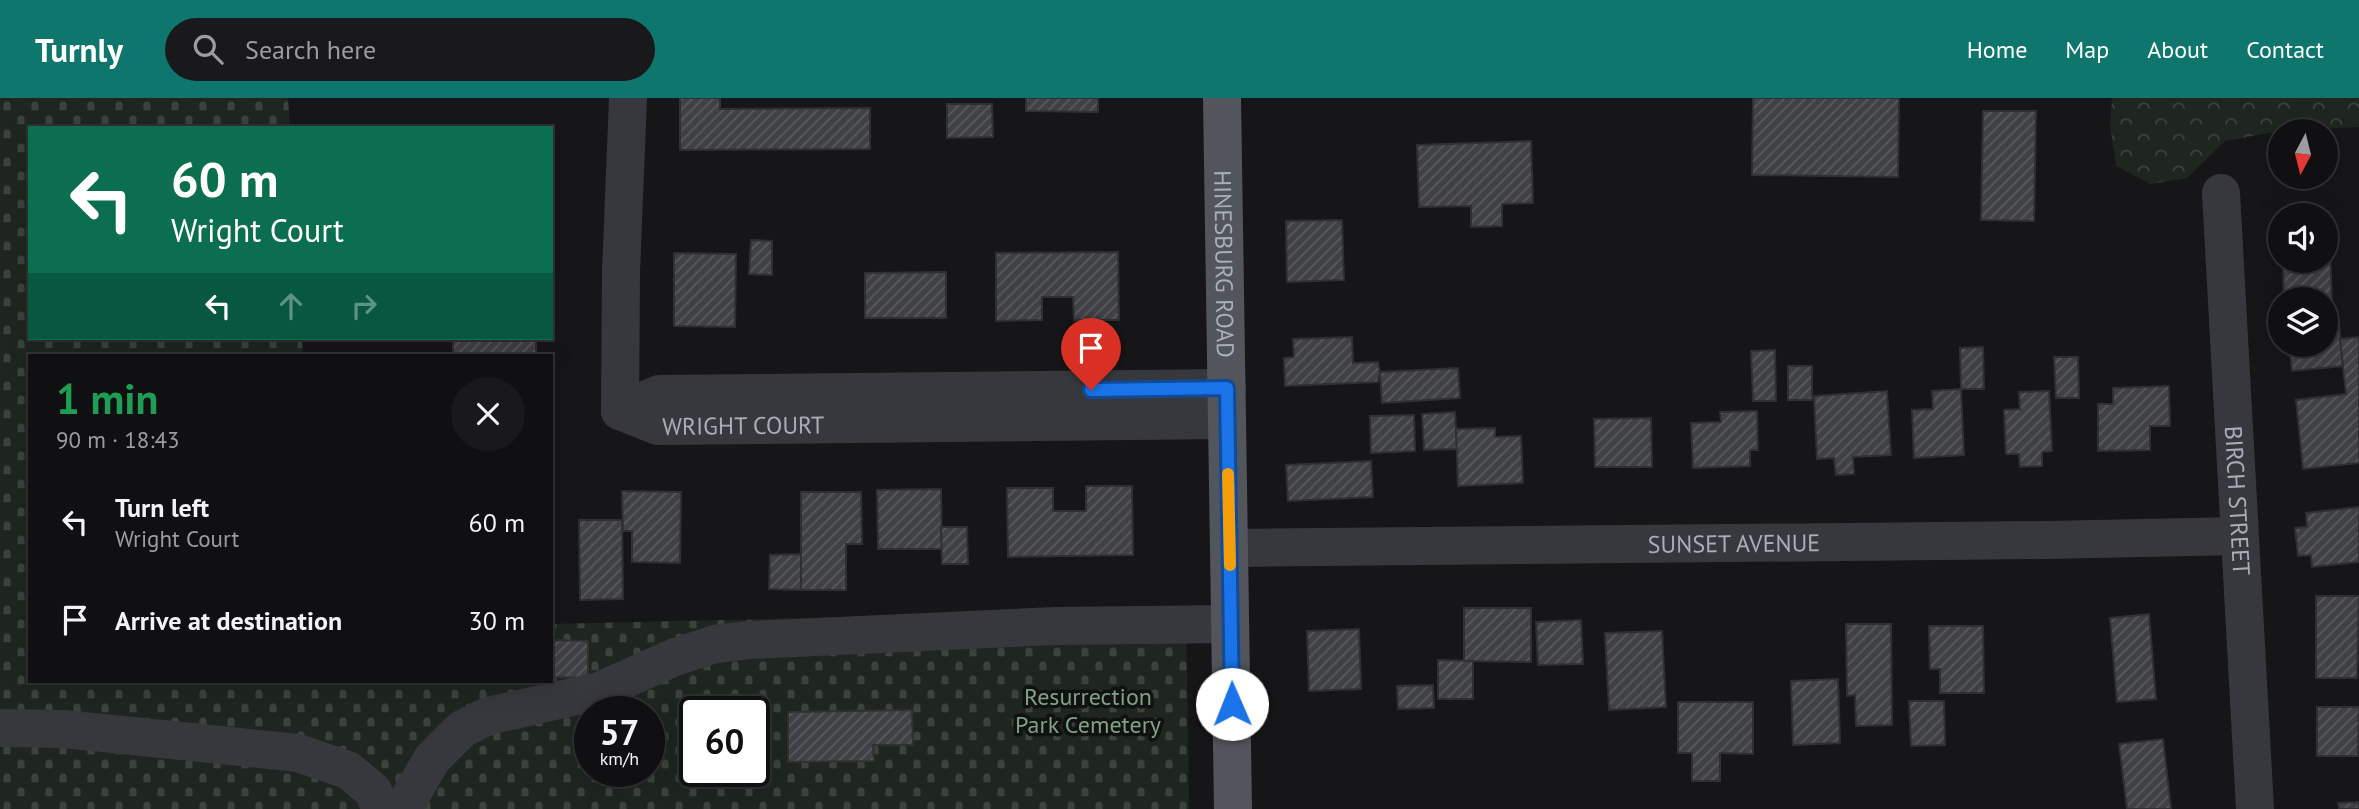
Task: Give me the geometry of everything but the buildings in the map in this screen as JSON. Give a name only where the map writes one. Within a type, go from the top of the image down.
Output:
[{"type":"main road","name":"HINESBURG ROAD","points":[[1222,98],[1233,809]]},
{"type":"street","name":"WRIGHT COURT","points":[[628,98],[621,272],[620,411],[658,426],[1227,404]]},
{"type":"street","name":"BIRCH STREET","points":[[2221,193],[2255,809]]},
{"type":"street","name":"SUNSET AVENUE","points":[[1230,548],[2238,536]]},
{"type":"street","points":[[403,809],[432,759],[462,729],[488,716],[599,691],[675,657],[715,644],[750,640],[1056,626],[1230,625]]},
{"type":"street","points":[[0,728],[64,729],[298,753],[348,770],[373,791],[381,809]]},
{"type":"green space","name":"Resurrection Park Cemetery","points":[[0,98],[288,98],[290,126],[28,126],[28,340],[302,340],[303,354],[28,354],[28,683],[553,683],[553,624],[1186,609],[1189,809],[0,809]]},
{"type":"green space","points":[[2112,98],[2359,98],[2359,127],[2338,128],[2338,119],[2268,119],[2268,133],[2225,141],[2187,178],[2151,184],[2116,166],[2110,126]]},
{"type":"slow traffic","points":[[1228,474],[1230,565]]},
{"type":"route","points":[[1091,390],[1227,388],[1232,704]]}]
